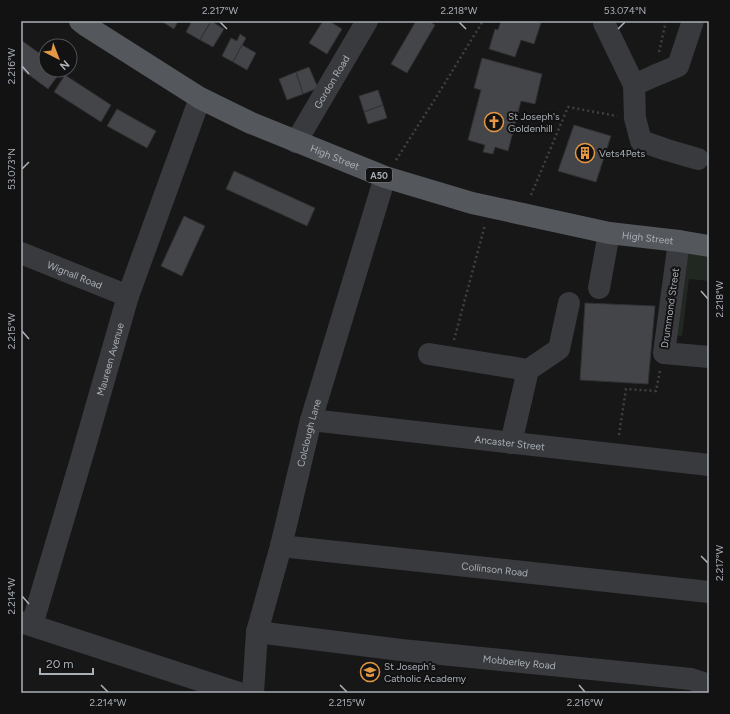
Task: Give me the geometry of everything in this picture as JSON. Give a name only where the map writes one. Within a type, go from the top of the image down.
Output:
[{"type":"main road","name":"High Street","points":[[80,21],[200,98],[251,123],[384,178],[472,203],[609,233],[709,246]]},
{"type":"street","name":"Gordon Road","points":[[296,142],[367,21]]},
{"type":"street","points":[[604,21],[634,85],[635,118],[641,141],[698,158]]},
{"type":"street","points":[[634,85],[678,66],[694,21]]},
{"type":"street","name":"Maureen Avenue","points":[[26,624],[83,453],[128,296],[200,98]]},
{"type":"street","name":"Colclough Lane","points":[[253,693],[256,632],[281,546],[311,420],[384,178]]},
{"type":"street","points":[[599,288],[609,233]]},
{"type":"street","name":"Drummond Street","points":[[679,241],[671,345],[709,357]]},
{"type":"street","name":"Wignall Road","points":[[21,253],[128,296]]},
{"type":"street","points":[[511,443],[528,370],[559,349],[569,303]]},
{"type":"street","points":[[439,356],[528,370]]},
{"type":"street","name":"Ancaster Street","points":[[311,420],[709,465]]},
{"type":"street","name":"Collinson Road","points":[[281,546],[709,592]]},
{"type":"street","points":[[26,624],[239,693]]},
{"type":"street","name":"Mobberley Road","points":[[256,632],[401,650],[691,680],[709,685]]},
{"type":"path","points":[[384,178],[436,99],[483,21]]},
{"type":"path","points":[[654,76],[666,21]]},
{"type":"path","points":[[522,214],[568,107],[635,118]]},
{"type":"path","points":[[439,356],[490,207]]},
{"type":"path","points":[[616,455],[626,389],[656,392],[671,345]]},
{"type":"shaded area","points":[[679,247],[709,251],[709,281],[689,279],[682,336],[667,335]]},
{"type":"building","points":[[161,21],[178,21],[174,29]]},
{"type":"building","points":[[192,21],[211,21],[200,40],[186,32]]},
{"type":"building","points":[[211,21],[224,29],[213,47],[200,40]]},
{"type":"building","points":[[323,21],[329,21],[342,29],[327,54],[309,43]]},
{"type":"building","points":[[416,21],[429,21],[435,25],[407,73],[391,64]]},
{"type":"building","points":[[501,21],[534,21],[541,23],[534,44],[521,40],[515,57],[489,49],[495,29],[498,30]]},
{"type":"building","points":[[240,34],[246,38],[233,62],[222,56],[231,38],[237,41]]},
{"type":"building","points":[[21,40],[38,52],[38,78],[56,78],[48,89],[21,69]]},
{"type":"building","points":[[242,45],[256,53],[247,70],[233,62]]},
{"type":"building","name":"St Joseph's Goldenhill","points":[[482,58],[542,74],[535,104],[521,101],[508,151],[495,147],[493,154],[483,152],[485,145],[468,140],[481,90],[474,88]]},
{"type":"building","points":[[309,67],[318,88],[303,94],[296,72]]},
{"type":"building","points":[[296,72],[303,94],[287,100],[279,79]]},
{"type":"building","points":[[63,78],[70,78],[111,105],[101,122],[54,92]]},
{"type":"building","points":[[378,90],[383,105],[364,112],[359,96]]},
{"type":"building","points":[[383,105],[387,118],[368,124],[364,112]]},
{"type":"building","points":[[117,109],[156,131],[147,148],[107,126]]},
{"type":"building","name":"Vets4Pets","points":[[574,125],[611,136],[596,182],[558,171]]},
{"type":"building","points":[[234,171],[315,208],[307,226],[226,189]]},
{"type":"building","points":[[184,216],[205,226],[182,276],[161,266]]},
{"type":"building","points":[[585,303],[655,306],[648,384],[580,380]]},
{"type":"place","name":"St Joseph's Goldenhill","points":[[494,122]]},
{"type":"place","name":"Vets4Pets","points":[[585,153]]},
{"type":"place","name":"St Joseph's Catholic Academy","points":[[370,672]]}]
